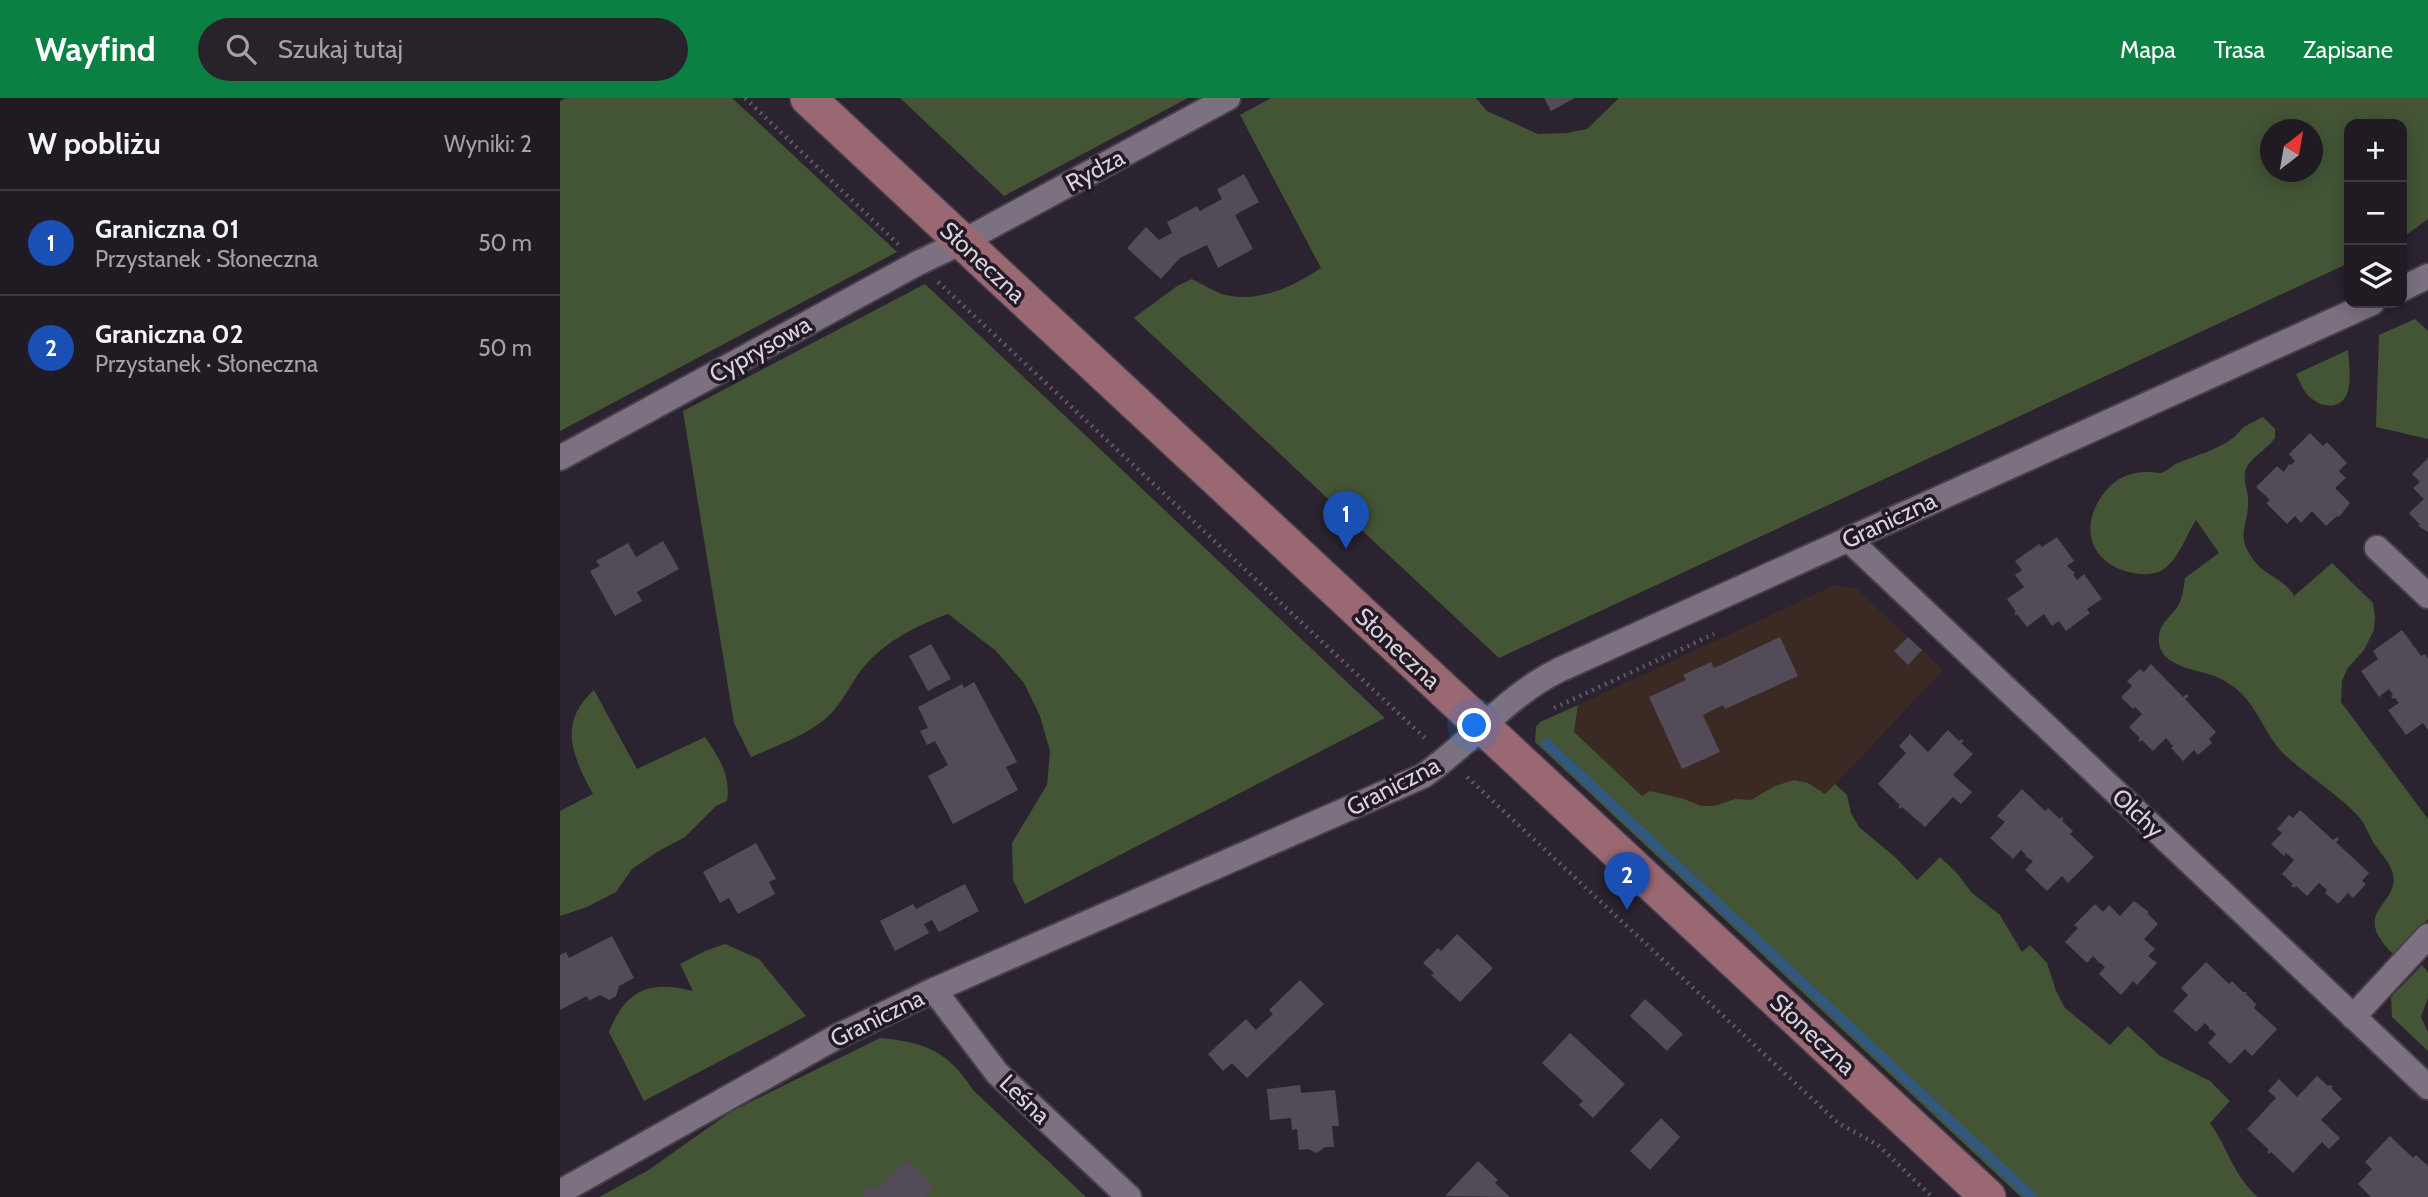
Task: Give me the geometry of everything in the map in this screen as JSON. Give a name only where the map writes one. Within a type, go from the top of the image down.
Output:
[{"type":"main road","name":"Słoneczna","points":[[808,98],[1988,1197]]},
{"type":"street","name":"Rydza","points":[[962,242],[1228,98]]},
{"type":"street","name":"Cyprysowa","points":[[560,458],[918,263],[962,242]]},
{"type":"street","name":"Graniczna","points":[[560,1192],[838,1036],[934,990],[1423,776],[1447,759],[1506,704],[1539,680],[2361,308]]},
{"type":"street","name":"Olchy","points":[[1848,539],[2428,1087]]},
{"type":"street","points":[[2377,548],[2428,596]]},
{"type":"street","points":[[2354,1017],[2428,936]]},
{"type":"street","name":"Leśna","points":[[934,990],[997,1073],[1129,1197]]},
{"type":"path","points":[[745,98],[1838,1123],[1878,1145],[1932,1197]]},
{"type":"path","points":[[1545,712],[1720,631]]},
{"type":"shaded area","points":[[1835,585],[1856,588],[1943,670],[1739,887],[1574,732],[1578,705]]},
{"type":"green space","points":[[566,98],[732,98],[897,252],[560,431],[560,101]]},
{"type":"green space","points":[[900,98],[1188,98],[1004,196]]},
{"type":"green space","points":[[1271,98],[1476,98],[1487,111],[1538,134],[1587,129],[1619,98],[2428,98],[2428,219],[2407,234],[2407,119],[2344,119],[2344,265],[1499,658],[1134,318],[1177,286],[1192,279],[1222,294],[1248,297],[1287,287],[1321,268],[1240,115]]},
{"type":"green space","points":[[925,284],[1385,718],[1025,904],[1013,880],[1012,843],[1047,785],[1050,751],[1040,716],[1024,683],[995,650],[948,614],[911,630],[877,653],[859,673],[839,704],[816,726],[751,757],[734,723],[683,411]]},
{"type":"green space","points":[[2415,319],[2428,331],[2428,439],[2376,427],[2379,335]]},
{"type":"green space","points":[[2348,350],[2350,378],[2347,394],[2343,400],[2333,405],[2316,402],[2305,391],[2296,374]]},
{"type":"green space","points":[[2263,417],[2275,429],[2275,438],[2246,469],[2248,507],[2244,531],[2245,546],[2257,564],[2286,586],[2294,596],[2332,563],[2373,603],[2374,630],[2364,650],[2347,669],[2342,681],[2341,702],[2428,819],[2428,919],[2394,955],[2380,939],[2375,926],[2376,916],[2392,890],[2394,879],[2389,864],[2359,817],[2281,751],[2241,693],[2219,678],[2180,666],[2164,655],[2160,646],[2160,630],[2179,604],[2185,578],[2219,553],[2196,520],[2170,564],[2153,573],[2137,574],[2117,568],[2104,560],[2091,538],[2094,511],[2100,498],[2115,482],[2136,473],[2164,472],[2177,463],[2220,446],[2244,427]]},
{"type":"green space","points":[[594,690],[637,769],[705,737],[719,759],[725,775],[727,801],[716,806],[685,837],[632,869],[616,892],[587,907],[560,916],[560,811],[593,794],[578,764],[572,725],[576,713]]},
{"type":"green space","points":[[1578,705],[1574,732],[1642,796],[1650,791],[1701,806],[1714,806],[1735,799],[1751,800],[1775,786],[1794,780],[1808,783],[1825,794],[1835,784],[1847,795],[1851,813],[1859,827],[1895,857],[1917,880],[1940,857],[1972,893],[2000,915],[2022,952],[2030,945],[2047,963],[2065,1008],[2110,1045],[2128,1026],[2160,1056],[2210,1081],[2230,1101],[2210,1123],[2243,1181],[2258,1197],[2021,1197],[1535,742],[1536,727],[1540,722]]},
{"type":"green space","points":[[725,944],[759,959],[806,1016],[644,1101],[609,1032],[616,1017],[623,1006],[641,991],[664,987],[693,991],[680,964]]},
{"type":"green space","points":[[2422,965],[2428,972],[2428,998],[2421,1017],[2428,1032],[2428,1051],[2392,1017],[2391,997]]},
{"type":"green space","points":[[880,1038],[910,1042],[944,1057],[973,1090],[1086,1197],[599,1197],[647,1171],[732,1111]]},
{"type":"building","points":[[1544,98],[1575,98],[1551,111]]},
{"type":"building","points":[[1244,174],[1259,202],[1235,215],[1253,249],[1218,268],[1207,245],[1180,258],[1161,279],[1127,248],[1146,227],[1159,240],[1172,233],[1167,222],[1197,206],[1200,211],[1222,199],[1217,189]]},
{"type":"building","points":[[2310,433],[2323,446],[2327,442],[2347,463],[2339,471],[2346,478],[2335,488],[2350,503],[2339,517],[2326,526],[2312,511],[2301,523],[2295,516],[2287,524],[2266,503],[2270,500],[2256,487],[2277,466],[2284,472],[2289,464],[2295,461],[2289,454]]},
{"type":"building","points":[[2428,458],[2428,532],[2418,526],[2420,525],[2409,513],[2424,499],[2413,488],[2420,482],[2412,474]]},
{"type":"building","points":[[2057,537],[2074,561],[2067,566],[2075,573],[2073,574],[2077,580],[2084,574],[2102,599],[2087,609],[2090,613],[2066,631],[2059,621],[2052,626],[2044,614],[2027,627],[2017,614],[2016,616],[2007,599],[2024,587],[2015,575],[2022,570],[2015,561],[2039,544],[2042,547]]},
{"type":"building","points":[[663,541],[679,569],[637,592],[642,601],[615,616],[590,571],[600,566],[596,561],[628,543],[636,557]]},
{"type":"building","points":[[2402,630],[2421,656],[2425,654],[2428,659],[2428,730],[2423,723],[2406,735],[2388,710],[2399,703],[2393,699],[2389,689],[2379,697],[2361,671],[2378,659],[2373,651]]},
{"type":"building","points":[[1780,637],[1798,676],[1725,709],[1723,705],[1703,715],[1720,752],[1682,769],[1649,697],[1686,680],[1683,675],[1711,662],[1714,668]]},
{"type":"building","points":[[1908,637],[1922,650],[1908,665],[1894,651]]},
{"type":"building","points":[[931,644],[951,679],[928,691],[909,656]]},
{"type":"building","points":[[2151,664],[2183,697],[2186,694],[2189,696],[2185,699],[2216,732],[2209,739],[2212,743],[2198,755],[2194,750],[2183,761],[2166,738],[2153,751],[2142,740],[2138,740],[2140,738],[2129,727],[2142,714],[2121,697],[2132,686],[2127,681],[2140,669],[2144,672]]},
{"type":"building","points":[[974,682],[1017,762],[1006,767],[1018,790],[953,824],[928,776],[948,765],[935,741],[927,745],[920,731],[928,728],[918,707],[962,684],[964,688]]},
{"type":"building","points":[[1948,730],[1959,741],[1964,741],[1961,743],[1973,754],[1953,775],[1972,792],[1961,804],[1953,797],[1925,827],[1902,807],[1898,807],[1900,805],[1878,784],[1906,753],[1899,746],[1910,734],[1928,752]]},
{"type":"building","points":[[2022,789],[2045,811],[2048,808],[2060,819],[2064,819],[2062,821],[2073,831],[2070,834],[2094,857],[2068,883],[2062,876],[2047,891],[2025,870],[2033,861],[2021,850],[2013,859],[1990,838],[2005,822],[1997,816]]},
{"type":"building","points":[[2300,810],[2333,840],[2337,837],[2339,839],[2336,842],[2369,873],[2362,881],[2366,884],[2353,898],[2348,893],[2338,904],[2325,893],[2327,890],[2319,883],[2307,896],[2296,886],[2291,886],[2293,884],[2282,874],[2294,860],[2286,853],[2284,856],[2271,844],[2282,833],[2277,829],[2289,815],[2293,818]]},
{"type":"building","points":[[756,843],[776,879],[769,882],[775,894],[738,914],[729,898],[720,903],[703,872]]},
{"type":"building","points":[[965,884],[979,911],[939,932],[932,920],[924,924],[929,933],[895,951],[880,921],[913,904],[916,909]]},
{"type":"building","points":[[2134,901],[2149,912],[2147,913],[2158,924],[2144,939],[2155,949],[2148,956],[2157,963],[2137,985],[2133,981],[2121,995],[2099,974],[2105,967],[2093,956],[2087,963],[2065,942],[2078,928],[2074,925],[2095,904],[2103,912],[2109,905],[2120,916]]},
{"type":"building","points":[[1457,934],[1493,968],[1460,1002],[1431,975],[1434,973],[1423,963],[1438,948],[1441,951]]},
{"type":"building","points":[[612,936],[634,978],[619,986],[616,996],[609,1000],[600,995],[589,1001],[587,996],[560,1010],[560,955],[566,952],[569,958]]},
{"type":"building","points":[[2206,962],[2229,984],[2232,981],[2243,992],[2247,992],[2256,1004],[2254,1008],[2277,1029],[2252,1056],[2245,1049],[2230,1064],[2208,1043],[2216,1034],[2208,1029],[2210,1028],[2205,1023],[2196,1032],[2173,1011],[2188,995],[2181,988]]},
{"type":"building","points":[[1300,980],[1324,1004],[1247,1078],[1232,1063],[1223,1071],[1208,1054],[1246,1019],[1256,1030],[1273,1014],[1269,1010]]},
{"type":"building","points":[[1645,999],[1683,1034],[1667,1051],[1630,1016]]},
{"type":"building","points":[[1570,1033],[1625,1084],[1593,1118],[1579,1105],[1583,1101],[1542,1063]]},
{"type":"building","points":[[2317,1076],[2328,1086],[2333,1086],[2331,1088],[2342,1099],[2321,1120],[2340,1138],[2329,1149],[2322,1142],[2293,1173],[2271,1152],[2269,1154],[2269,1150],[2247,1129],[2276,1098],[2268,1091],[2279,1079],[2297,1097]]},
{"type":"building","points":[[1300,1085],[1301,1093],[1335,1090],[1339,1126],[1332,1126],[1334,1147],[1325,1147],[1317,1153],[1308,1149],[1299,1150],[1297,1129],[1292,1130],[1291,1118],[1270,1120],[1267,1089]]},
{"type":"building","points":[[1661,1118],[1680,1137],[1650,1170],[1630,1151]]},
{"type":"building","points":[[2390,1136],[2413,1158],[2416,1155],[2428,1166],[2428,1197],[2371,1197],[2358,1184],[2372,1169],[2365,1162]]},
{"type":"building","points":[[908,1160],[934,1187],[924,1197],[863,1197],[869,1186],[878,1188]]},
{"type":"building","points":[[1478,1161],[1498,1180],[1495,1183],[1510,1197],[1445,1196]]},
{"type":"waterway","points":[[1546,743],[2032,1197]]},
{"type":"place","name":"Graniczna 01","points":[[1346,549]]},
{"type":"place","name":"Graniczna 02","points":[[1627,910]]}]
